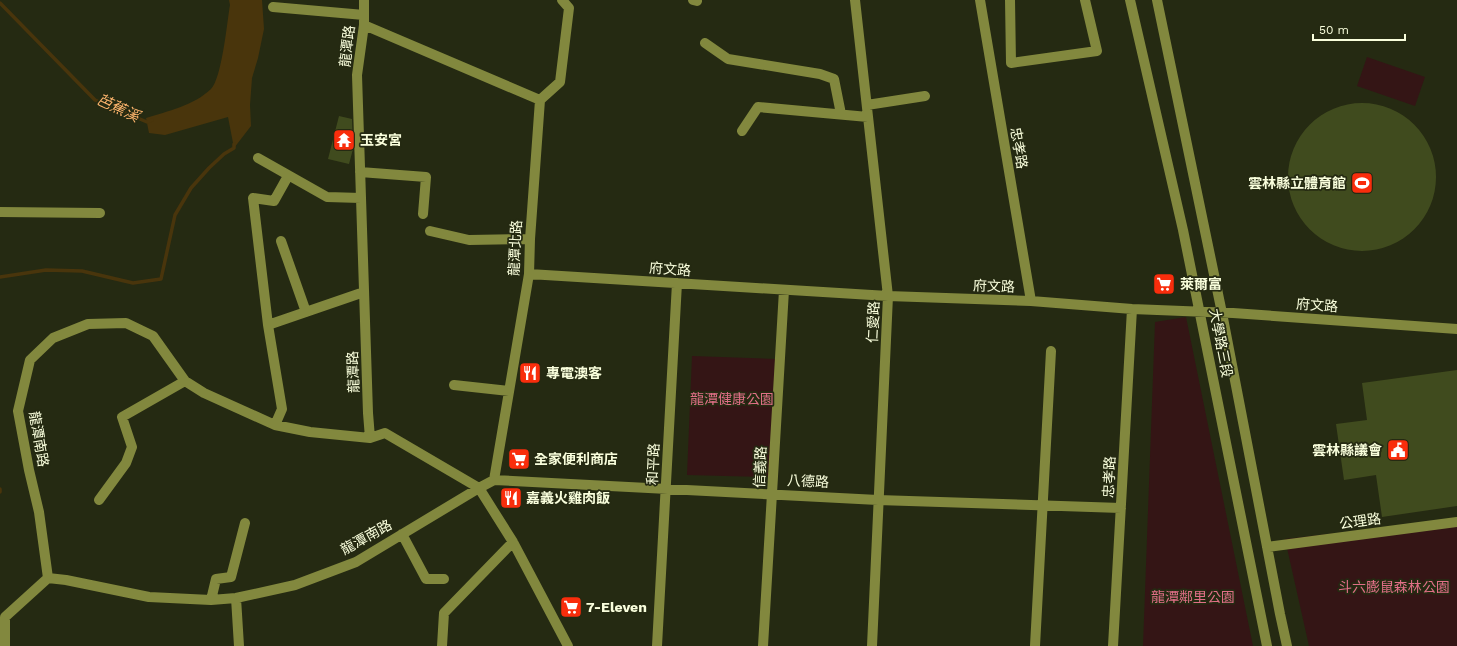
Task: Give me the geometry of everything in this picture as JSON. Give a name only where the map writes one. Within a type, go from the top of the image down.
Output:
[{"type":"street","name":"龍潭路","points":[[364,0],[364,20],[357,75],[370,438]]},
{"type":"street","points":[[273,7],[364,20],[540,100],[560,82],[570,8],[562,0]]},
{"type":"street","name":"仁愛路","points":[[855,0],[888,296],[872,646]]},
{"type":"street","name":"忠孝路","points":[[980,0],[1030,301]]},
{"type":"street","points":[[1010,0],[1011,63],[1097,51],[1085,0]]},
{"type":"street","name":"大學路三段","points":[[1130,0],[1201,312],[1267,646]]},
{"type":"street","name":"大學路三段","points":[[1157,0],[1222,313],[1287,646]]},
{"type":"street","points":[[705,42],[728,59],[820,74],[834,79],[841,114]]},
{"type":"street","points":[[867,105],[925,96]]},
{"type":"street","name":"龍潭北路","points":[[494,480],[529,274],[530,239],[540,100]]},
{"type":"street","points":[[742,131],[758,107],[868,117]]},
{"type":"street","points":[[258,158],[326,197],[361,198]]},
{"type":"street","points":[[360,172],[426,177],[423,214]]},
{"type":"street","points":[[275,426],[282,409],[268,325],[253,198],[274,201],[288,176]]},
{"type":"street","points":[[0,212],[100,213]]},
{"type":"street","points":[[430,231],[469,240],[530,239]]},
{"type":"street","points":[[281,242],[306,312]]},
{"type":"street","name":"府文路","points":[[529,274],[888,296],[1030,301],[1132,309],[1222,313],[1457,329]]},
{"type":"street","name":"和平路","points":[[657,646],[677,283]]},
{"type":"street","name":"信義路","points":[[763,646],[784,290]]},
{"type":"street","points":[[268,325],[364,292]]},
{"type":"street","name":"忠孝路","points":[[1113,646],[1132,309]]},
{"type":"street","name":"龍潭南路","points":[[370,438],[310,432],[275,426],[204,393],[185,381],[153,336],[126,323],[88,324],[53,338],[30,360],[18,411],[29,470],[39,512],[48,578],[66,580],[149,597],[211,600],[236,598],[295,584],[356,562],[479,488]]},
{"type":"street","points":[[1035,646],[1044,506],[1051,351]]},
{"type":"street","points":[[98,500],[126,464],[132,447],[122,417],[185,381]]},
{"type":"street","points":[[454,385],[509,391]]},
{"type":"street","points":[[370,438],[384,434],[479,488],[513,542],[568,646]]},
{"type":"street","points":[[479,488],[494,480]]},
{"type":"street","name":"八德路","points":[[494,480],[772,493],[878,500],[1121,508]]},
{"type":"street","name":"公理路","points":[[1268,548],[1457,522]]},
{"type":"street","points":[[211,600],[216,579],[231,577],[245,523]]},
{"type":"street","points":[[402,534],[426,579],[444,579]]},
{"type":"street","points":[[442,646],[444,613],[513,542]]},
{"type":"street","points":[[5,646],[5,618],[48,578]]},
{"type":"street","points":[[236,598],[239,646]]},
{"type":"green space","points":[[1367,57],[1425,77],[1415,106],[1357,86]]},
{"type":"green space","name":"龍潭鄰里公園","points":[[1186,317],[1253,646],[1143,646],[1155,322]]},
{"type":"green space","name":"龍潭健康公園","points":[[692,356],[775,359],[769,477],[687,475]]},
{"type":"green space","name":"斗六膨鼠森林公園","points":[[1457,519],[1457,646],[1309,646],[1285,539]]},
{"type":"shaded area","points":[[229,0],[262,0],[264,29],[252,78],[250,105],[251,126],[234,148],[228,117],[165,135],[149,133],[146,118],[196,100],[211,89],[215,83],[224,49],[230,5]]},
{"type":"building","name":"雲林縣立體育館","points":[[1369,103],[1384,106],[1403,115],[1419,130],[1424,136],[1433,155],[1436,177],[1433,199],[1427,212],[1424,218],[1409,234],[1403,239],[1384,248],[1369,251],[1355,251],[1340,248],[1321,239],[1300,218],[1289,191],[1288,170],[1291,155],[1300,136],[1321,115],[1348,104]]},
{"type":"building","name":"玉安宮","points":[[339,116],[352,119],[353,149],[349,164],[328,159]]},
{"type":"building","name":"雲林縣議會","points":[[1457,370],[1457,506],[1382,517],[1376,475],[1344,480],[1336,424],[1367,420],[1362,383]]},
{"type":"waterway","name":"芭蕉溪","points":[[0,3],[95,100],[147,122],[152,120]]},
{"type":"waterway","points":[[0,277],[46,270],[82,271],[133,283],[161,279],[175,215],[191,188],[224,154],[234,148],[234,144]]},
{"type":"place","name":"玉安宮","points":[[344,140]]},
{"type":"place","name":"雲林縣立體育館","points":[[1362,183]]},
{"type":"place","name":"萊爾富","points":[[1164,284]]},
{"type":"place","name":"專電澳客","points":[[530,373]]},
{"type":"place","name":"雲林縣議會","points":[[1398,450]]},
{"type":"place","name":"全家便利商店","points":[[519,459]]},
{"type":"place","name":"嘉義火雞肉飯","points":[[511,498]]},
{"type":"place","name":"7-Eleven","points":[[571,607]]}]
